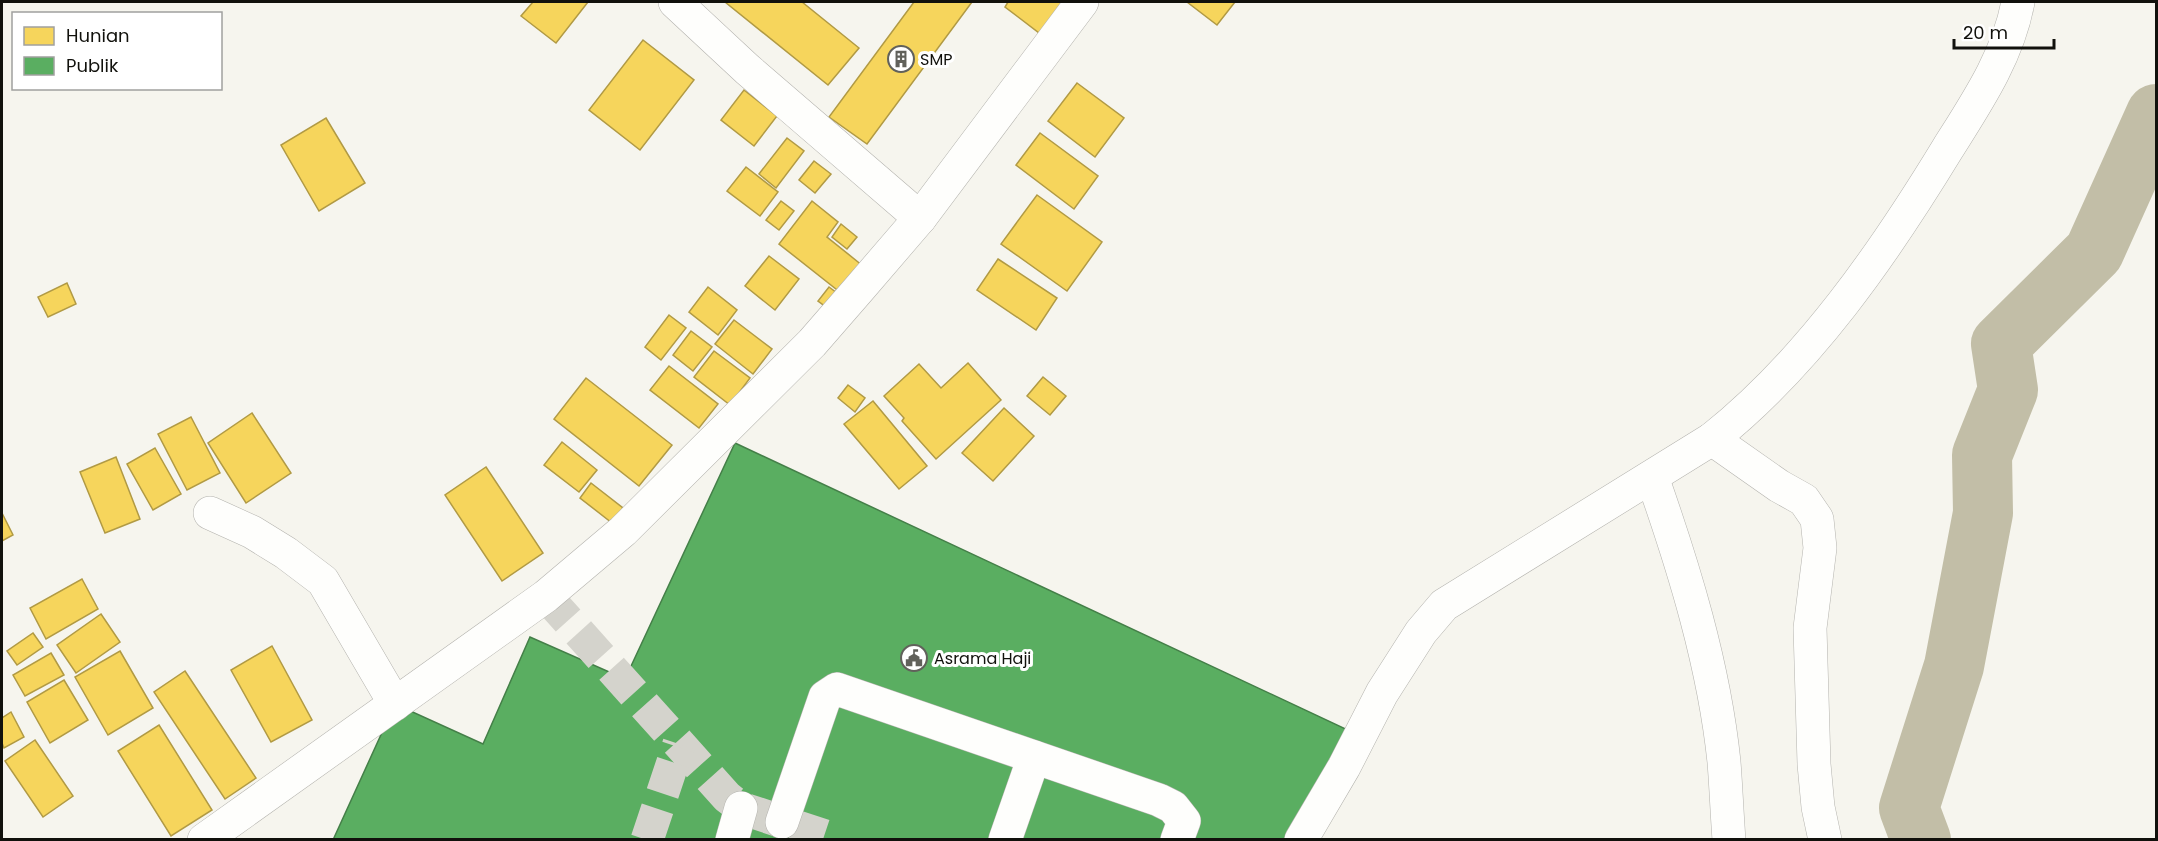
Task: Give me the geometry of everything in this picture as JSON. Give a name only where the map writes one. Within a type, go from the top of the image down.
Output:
[{"type":"street","points":[[675,2],[747,69],[920,218]]},
{"type":"street","points":[[204,840],[546,596],[623,531],[812,343],[920,218],[1082,2]]},
{"type":"street","points":[[1301,840],[1344,767],[1382,693],[1421,632],[1444,605],[1712,439],[1741,416],[1801,351],[1849,294],[1911,208],[1992,78],[2014,23],[2018,2]]},
{"type":"street","points":[[1712,439],[1779,486],[1804,500],[1817,519],[1820,548],[1810,628],[1814,764],[1818,807],[1825,840]]},
{"type":"street","points":[[1652,477],[1676,546],[1703,644],[1724,760],[1729,840]]},
{"type":"street","points":[[210,513],[252,531],[323,581],[395,704]]},
{"type":"street","points":[[782,822],[822,703],[830,692],[837,689],[1173,807],[1184,821],[1177,840]]},
{"type":"street","points":[[1005,840],[1034,757]]},
{"type":"street","points":[[732,840],[741,808]]},
{"type":"building: Hunian","points":[[533,2],[588,2],[556,43],[521,16]]},
{"type":"building: Hunian","points":[[725,2],[802,2],[859,48],[828,85]]},
{"type":"building: Hunian","name":"SMP","points":[[914,2],[972,2],[867,144],[829,117]]},
{"type":"building: Hunian","points":[[1008,2],[1066,2],[1047,39],[1005,7]]},
{"type":"building: Hunian","points":[[1187,2],[1235,2],[1217,25]]},
{"type":"building: Hunian","points":[[643,40],[694,80],[640,150],[589,110]]},
{"type":"building: Hunian","points":[[1077,83],[1124,118],[1095,157],[1048,121]]},
{"type":"building: Hunian","points":[[744,90],[777,116],[754,146],[721,120]]},
{"type":"building: Hunian","points":[[326,118],[365,183],[319,211],[281,145]]},
{"type":"building: Hunian","points":[[1040,133],[1098,176],[1074,209],[1016,165]]},
{"type":"building: Hunian","points":[[787,138],[804,151],[776,188],[759,174]]},
{"type":"building: Hunian","points":[[814,161],[831,174],[815,193],[799,180]]},
{"type":"building: Hunian","points":[[746,167],[778,192],[760,216],[727,191]]},
{"type":"building: Hunian","points":[[1037,195],[1102,242],[1067,291],[1001,244]]},
{"type":"building: Hunian","points":[[781,201],[794,211],[779,230],[766,220]]},
{"type":"building: Hunian","points":[[812,201],[838,222],[827,237],[863,266],[841,293],[779,244]]},
{"type":"building: Hunian","points":[[841,224],[857,237],[847,249],[832,237]]},
{"type":"building: Hunian","points":[[769,256],[799,279],[775,310],[745,286]]},
{"type":"building: Hunian","points":[[998,259],[1057,298],[1036,330],[977,290]]},
{"type":"building: Hunian","points":[[67,283],[76,304],[48,317],[38,297]]},
{"type":"building: Hunian","points":[[708,287],[737,310],[718,335],[689,312]]},
{"type":"building: Hunian","points":[[829,287],[845,299],[834,313],[818,301]]},
{"type":"building: Hunian","points":[[669,315],[686,328],[661,360],[645,347]]},
{"type":"building: Hunian","points":[[734,320],[772,349],[753,374],[715,344]]},
{"type":"building: Hunian","points":[[691,331],[712,347],[693,371],[673,355]]},
{"type":"building: Hunian","points":[[714,351],[750,378],[730,405],[694,377]]},
{"type":"building: Hunian","points":[[968,363],[1001,400],[936,459],[902,421],[904,418],[884,396],[919,364],[941,388]]},
{"type":"building: Hunian","points":[[669,366],[718,404],[699,428],[650,390]]},
{"type":"building: Hunian","points":[[1043,377],[1066,396],[1050,415],[1027,396]]},
{"type":"building: Hunian","points":[[586,378],[672,445],[639,486],[554,419]]},
{"type":"building: Hunian","points":[[848,385],[865,398],[855,412],[838,398]]},
{"type":"building: Hunian","points":[[873,401],[927,466],[899,489],[844,424]]},
{"type":"building: Hunian","points":[[1004,408],[1034,436],[993,481],[962,453]]},
{"type":"building: Hunian","points":[[252,413],[291,473],[246,503],[208,443]]},
{"type":"building: Hunian","points":[[191,417],[220,473],[187,490],[158,434]]},
{"type":"building: Hunian","points":[[562,442],[597,470],[579,492],[544,465]]},
{"type":"building: Hunian","points":[[155,448],[181,494],[153,510],[127,464]]},
{"type":"building: Hunian","points":[[116,457],[140,519],[105,533],[80,472]]},
{"type":"building: Hunian","points":[[486,467],[543,553],[502,581],[445,495]]},
{"type":"building: Hunian","points":[[591,483],[623,508],[612,523],[580,498]]},
{"type":"building: Hunian","points":[[2,513],[13,535],[2,541]]},
{"type":"building: Hunian","points":[[82,579],[98,609],[46,639],[30,608]]},
{"type":"building: Hunian","points":[[815,591],[876,616],[854,666]]},
{"type":"building: Hunian","points":[[101,614],[120,642],[76,673],[57,645]]},
{"type":"building: Hunian","points":[[33,633],[43,647],[17,665],[7,651]]},
{"type":"building: Hunian","points":[[272,646],[312,720],[271,742],[231,670]]},
{"type":"building: Hunian","points":[[120,651],[153,708],[108,735],[75,677]]},
{"type":"building: Hunian","points":[[51,653],[64,675],[25,696],[13,675]]},
{"type":"building: Hunian","points":[[185,671],[256,778],[225,799],[154,692]]},
{"type":"building: Hunian","points":[[64,680],[88,720],[50,743],[27,702]]},
{"type":"building: Hunian","points":[[11,712],[24,737],[4,748],[2,718]]},
{"type":"building: Hunian","points":[[159,725],[212,810],[171,836],[118,751]]},
{"type":"building: Hunian","points":[[35,740],[73,796],[43,817],[5,761]]},
{"type":"building: Publik","name":"Asrama Haji","points":[[735,443],[1350,731],[1299,840],[333,840],[395,704],[483,744],[530,637],[625,679]]},
{"type":"waterway","points":[[1921,840],[1909,808],[1954,666],[1983,513],[1982,455],[2008,390],[2001,344],[2094,252],[2156,114]]},
{"type":"tunnel","points":[[546,596],[727,797],[741,808],[837,840]]},
{"type":"tunnel","points":[[647,840],[679,744]]},
{"type":"place","name":"SMP","points":[[901,59]]},
{"type":"place","name":"Asrama Haji","points":[[914,658]]}]
